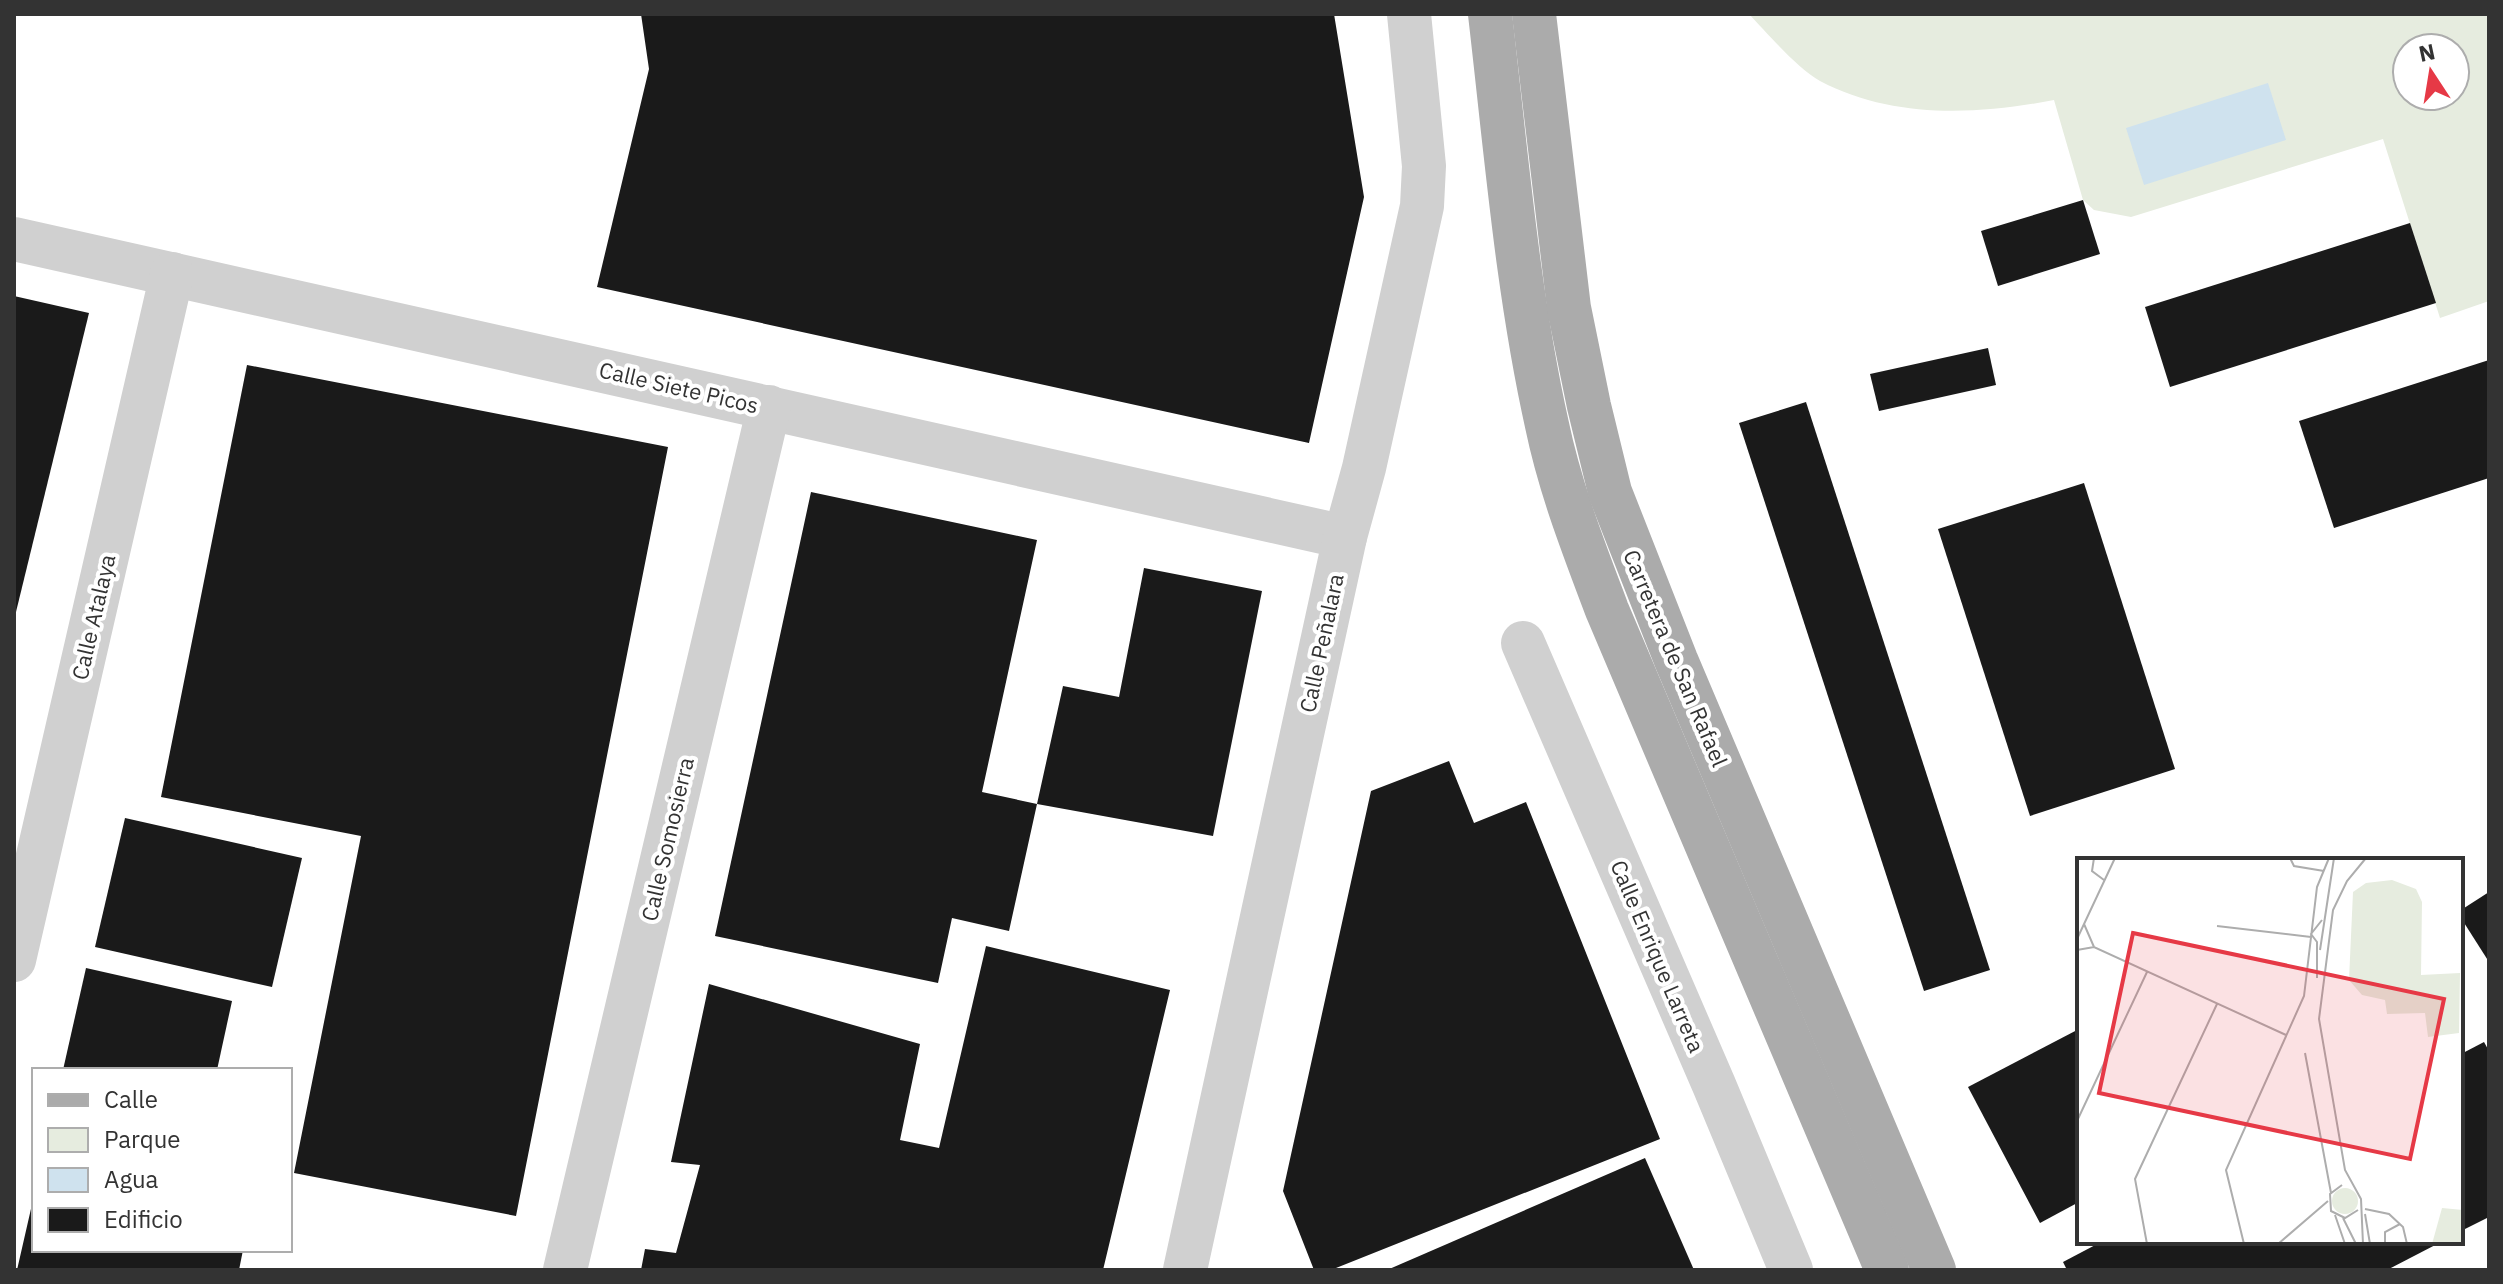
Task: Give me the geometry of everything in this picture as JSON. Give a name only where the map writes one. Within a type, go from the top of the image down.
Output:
[{"type":"main road","name":"Carretera de San Rafael","points":[[1534,14],[1569,308],[1610,492],[1676,660],[1934,1270]]},
{"type":"main road","name":"Carretera de San Rafael","points":[[1490,25],[1529,329],[1547,425],[1568,504],[1607,610],[1887,1270]]},
{"type":"street","name":"Calle Peñalara","points":[[1185,1270],[1345,537],[1364,468],[1422,206],[1424,166],[1409,14]]},
{"type":"street","name":"Calle Siete Picos","points":[[14,239],[1345,537]]},
{"type":"street","name":"Calle Atalaya","points":[[14,960],[172,274]]},
{"type":"street","name":"Calle Somosierra","points":[[565,1270],[769,407]]},
{"type":"street","name":"Calle Enrique Larreta","points":[[1523,643],[1791,1270]]},
{"type":"green space","points":[[1749,14],[2489,14],[2489,301],[2440,318],[2383,139],[2131,217],[2094,210],[2083,200],[2054,100],[1965,111],[1905,108],[1876,102],[1820,81],[1793,60]]},
{"type":"water","points":[[2268,83],[2286,140],[2144,185],[2126,128]]},
{"type":"building","points":[[641,14],[1334,14],[1364,197],[1309,443],[597,287],[649,69]]},
{"type":"building","points":[[2083,200],[2100,254],[1998,286],[1981,231]]},
{"type":"building","points":[[2410,223],[2436,303],[2170,387],[2145,307]]},
{"type":"building","points":[[14,296],[89,313],[15,616],[14,616]]},
{"type":"building","points":[[1988,348],[1996,385],[1879,411],[1870,374]]},
{"type":"building","points":[[2489,360],[2489,478],[2334,528],[2299,421]]},
{"type":"building","points":[[247,365],[668,447],[516,1216],[294,1173],[361,836],[161,797]]},
{"type":"building","points":[[1806,402],[1990,970],[1924,991],[1739,423]]},
{"type":"building","points":[[2084,483],[2175,769],[2030,816],[1938,529]]},
{"type":"building","points":[[811,492],[1037,540],[982,792],[1037,804],[1009,931],[952,918],[938,983],[715,936]]},
{"type":"building","points":[[1144,568],[1262,591],[1213,836],[1037,804],[1063,686],[1119,697]]},
{"type":"building","points":[[1449,761],[1474,823],[1526,802],[1660,1139],[1331,1270],[1314,1270],[1283,1191],[1371,791]]},
{"type":"building","points":[[125,818],[302,858],[272,987],[95,947]]},
{"type":"building","points":[[2489,892],[2489,962],[2463,921],[2463,909]]},
{"type":"building","points":[[986,946],[1170,990],[1103,1270],[641,1270],[645,1249],[676,1253],[700,1165],[671,1162],[709,984],[920,1044],[900,1140],[939,1148]]},
{"type":"building","points":[[86,968],[232,1001],[217,1068],[63,1068]]},
{"type":"building","points":[[2077,1030],[2077,1203],[2040,1223],[1968,1087]]},
{"type":"building","points":[[2484,1042],[2489,1051],[2489,1217],[2463,1230],[2463,1053]]},
{"type":"building","points":[[1645,1158],[1694,1270],[1387,1270]]},
{"type":"building","points":[[32,1204],[32,1252],[243,1252],[239,1270],[17,1270]]},
{"type":"building","points":[[2097,1244],[2437,1244],[2387,1270],[2067,1270],[2063,1262]]}]
